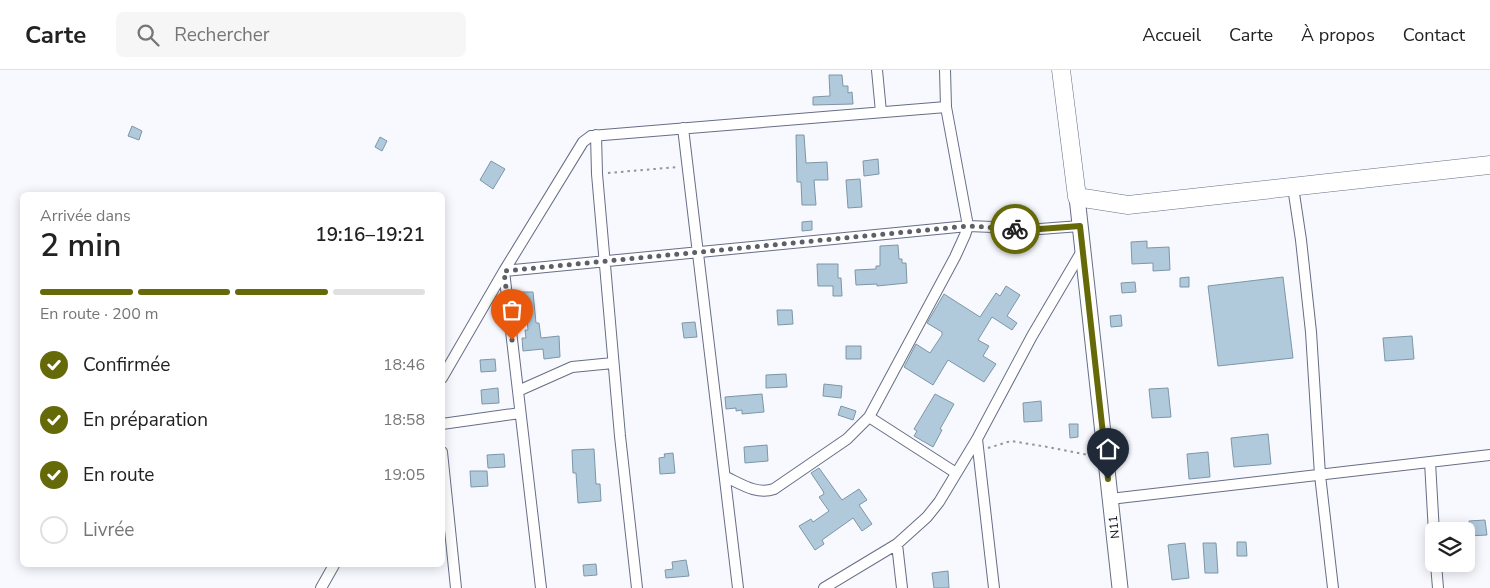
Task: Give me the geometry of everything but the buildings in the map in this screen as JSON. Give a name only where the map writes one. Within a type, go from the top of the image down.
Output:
[{"type":"highway","points":[[1061,70],[1077,197],[1128,205],[1490,165]]},
{"type":"main road","name":"N11","points":[[1077,197],[1120,588]]},
{"type":"street","points":[[877,70],[881,112]]},
{"type":"street","points":[[726,477],[758,491],[764,492],[774,489],[847,439],[869,417],[955,257],[968,226],[946,107],[945,70]]},
{"type":"street","points":[[445,373],[504,271],[583,142],[596,135],[946,107]]},
{"type":"street","points":[[683,128],[738,588]]},
{"type":"street","points":[[596,135],[597,174],[613,363],[637,588]]},
{"type":"street","points":[[1293,187],[1311,332],[1320,475],[1333,588]]},
{"type":"street","points":[[504,271],[968,226],[1040,229],[1080,226]]},
{"type":"street","points":[[824,588],[896,544],[927,517],[939,502],[977,439],[1032,336],[1083,250]]},
{"type":"street","points":[[504,271],[541,588]]},
{"type":"street","points":[[518,391],[572,368],[613,363]]},
{"type":"street","points":[[445,424],[520,412]]},
{"type":"street","points":[[869,417],[956,473]]},
{"type":"street","points":[[977,439],[994,588]]},
{"type":"street","points":[[1110,498],[1490,455]]},
{"type":"street","points":[[1430,462],[1433,522]]},
{"type":"street","points":[[445,481],[456,588]]},
{"type":"street","points":[[896,544],[902,588]]},
{"type":"street","points":[[321,588],[333,567]]},
{"type":"street","points":[[1437,572],[1438,588]]},
{"type":"path","points":[[597,174],[688,166]]},
{"type":"path","points":[[978,451],[1011,441],[1048,446],[1106,459]]},
{"type":"way so far","points":[[512,340],[504,271],[968,226],[1015,229]]},
{"type":"route","points":[[1015,229],[1080,226],[1108,479]]}]
